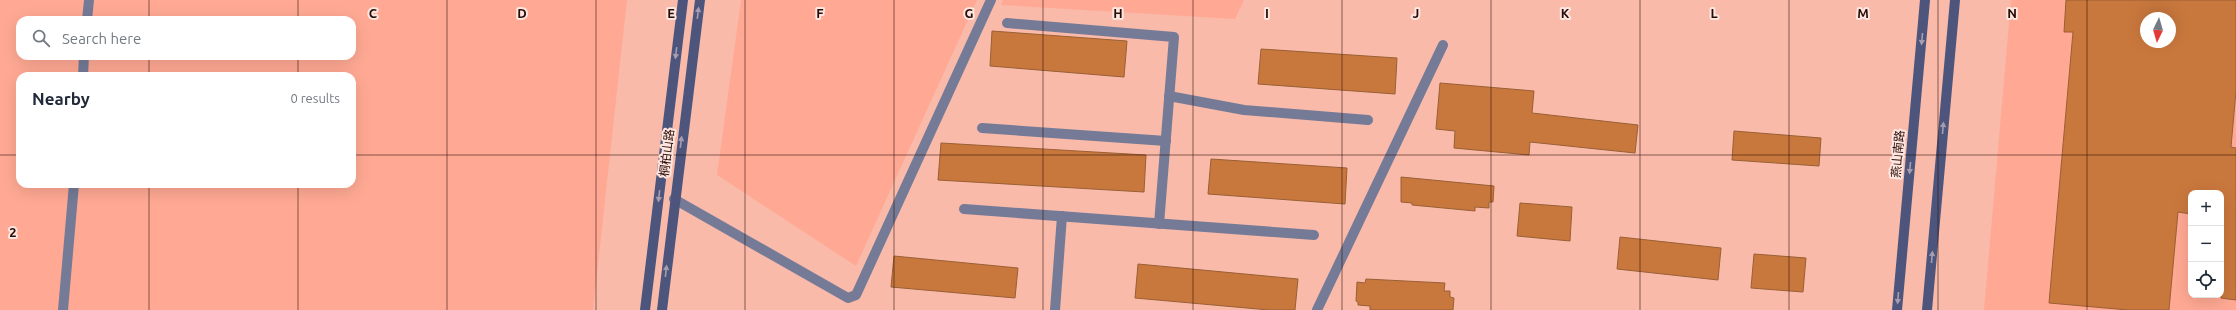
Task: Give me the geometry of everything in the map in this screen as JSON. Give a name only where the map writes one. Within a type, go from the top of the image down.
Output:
[{"type":"street","points":[[87,16],[89,0]]},
{"type":"street","name":"桐柏山路","points":[[645,310],[682,0]]},
{"type":"street","name":"桐柏山路","points":[[662,310],[674,199],[700,0]]},
{"type":"street","points":[[674,199],[848,298],[856,295],[991,0]]},
{"type":"street","name":"燕山南路","points":[[1897,310],[1925,0]]},
{"type":"street","points":[[1927,310],[1955,0]]},
{"type":"street","points":[[1007,23],[1174,37],[1159,224]]},
{"type":"street","points":[[1318,310],[1443,45]]},
{"type":"street","points":[[82,72],[84,60]]},
{"type":"street","points":[[1169,96],[1244,110],[1368,120]]},
{"type":"street","points":[[982,128],[1166,140]]},
{"type":"street","points":[[63,310],[74,188]]},
{"type":"street","points":[[964,209],[1314,235]]},
{"type":"street","points":[[1055,310],[1062,216]]},
{"type":"shaded area","points":[[0,0],[627,0],[593,310],[0,310]]},
{"type":"shaded area","points":[[741,0],[977,0],[856,266],[717,175]]},
{"type":"shaded area","points":[[1003,0],[1244,0],[1235,19],[1001,5]]},
{"type":"shaded area","points":[[2011,0],[2236,0],[2236,310],[1984,310]]},
{"type":"building","points":[[2066,0],[2236,0],[2236,91],[2231,147],[2236,148],[2236,300],[2221,298],[2224,298],[2224,190],[2188,190],[2188,214],[2178,212],[2169,310],[2128,310],[2049,303],[2073,32],[2064,32]]},
{"type":"building","points":[[992,31],[1127,41],[1124,77],[990,66]]},
{"type":"building","points":[[1261,49],[1397,58],[1395,94],[1258,84]]},
{"type":"building","points":[[1440,83],[1534,91],[1532,113],[1638,125],[1635,153],[1530,142],[1529,155],[1454,148],[1455,131],[1436,129]]},
{"type":"building","points":[[1734,131],[1821,138],[1819,166],[1732,160]]},
{"type":"building","points":[[941,143],[1146,155],[1144,192],[938,180]]},
{"type":"building","points":[[1211,159],[1347,168],[1345,204],[1208,194]]},
{"type":"building","points":[[1401,177],[1494,186],[1493,202],[1489,202],[1489,208],[1475,207],[1475,211],[1412,205],[1412,203],[1401,202]]},
{"type":"building","points":[[1520,203],[1572,207],[1570,241],[1517,236]]},
{"type":"building","points":[[1620,237],[1721,248],[1718,280],[1617,269]]},
{"type":"building","points":[[1754,254],[1806,258],[1803,292],[1751,288]]},
{"type":"building","points":[[894,256],[1018,268],[1015,298],[891,287]]},
{"type":"building","points":[[1138,264],[1298,279],[1295,310],[1269,310],[1135,298]]},
{"type":"building","points":[[1366,279],[1445,283],[1444,291],[1450,291],[1450,297],[1454,298],[1453,310],[1370,310],[1370,306],[1358,305],[1358,302],[1356,301],[1357,282],[1365,283]]}]
